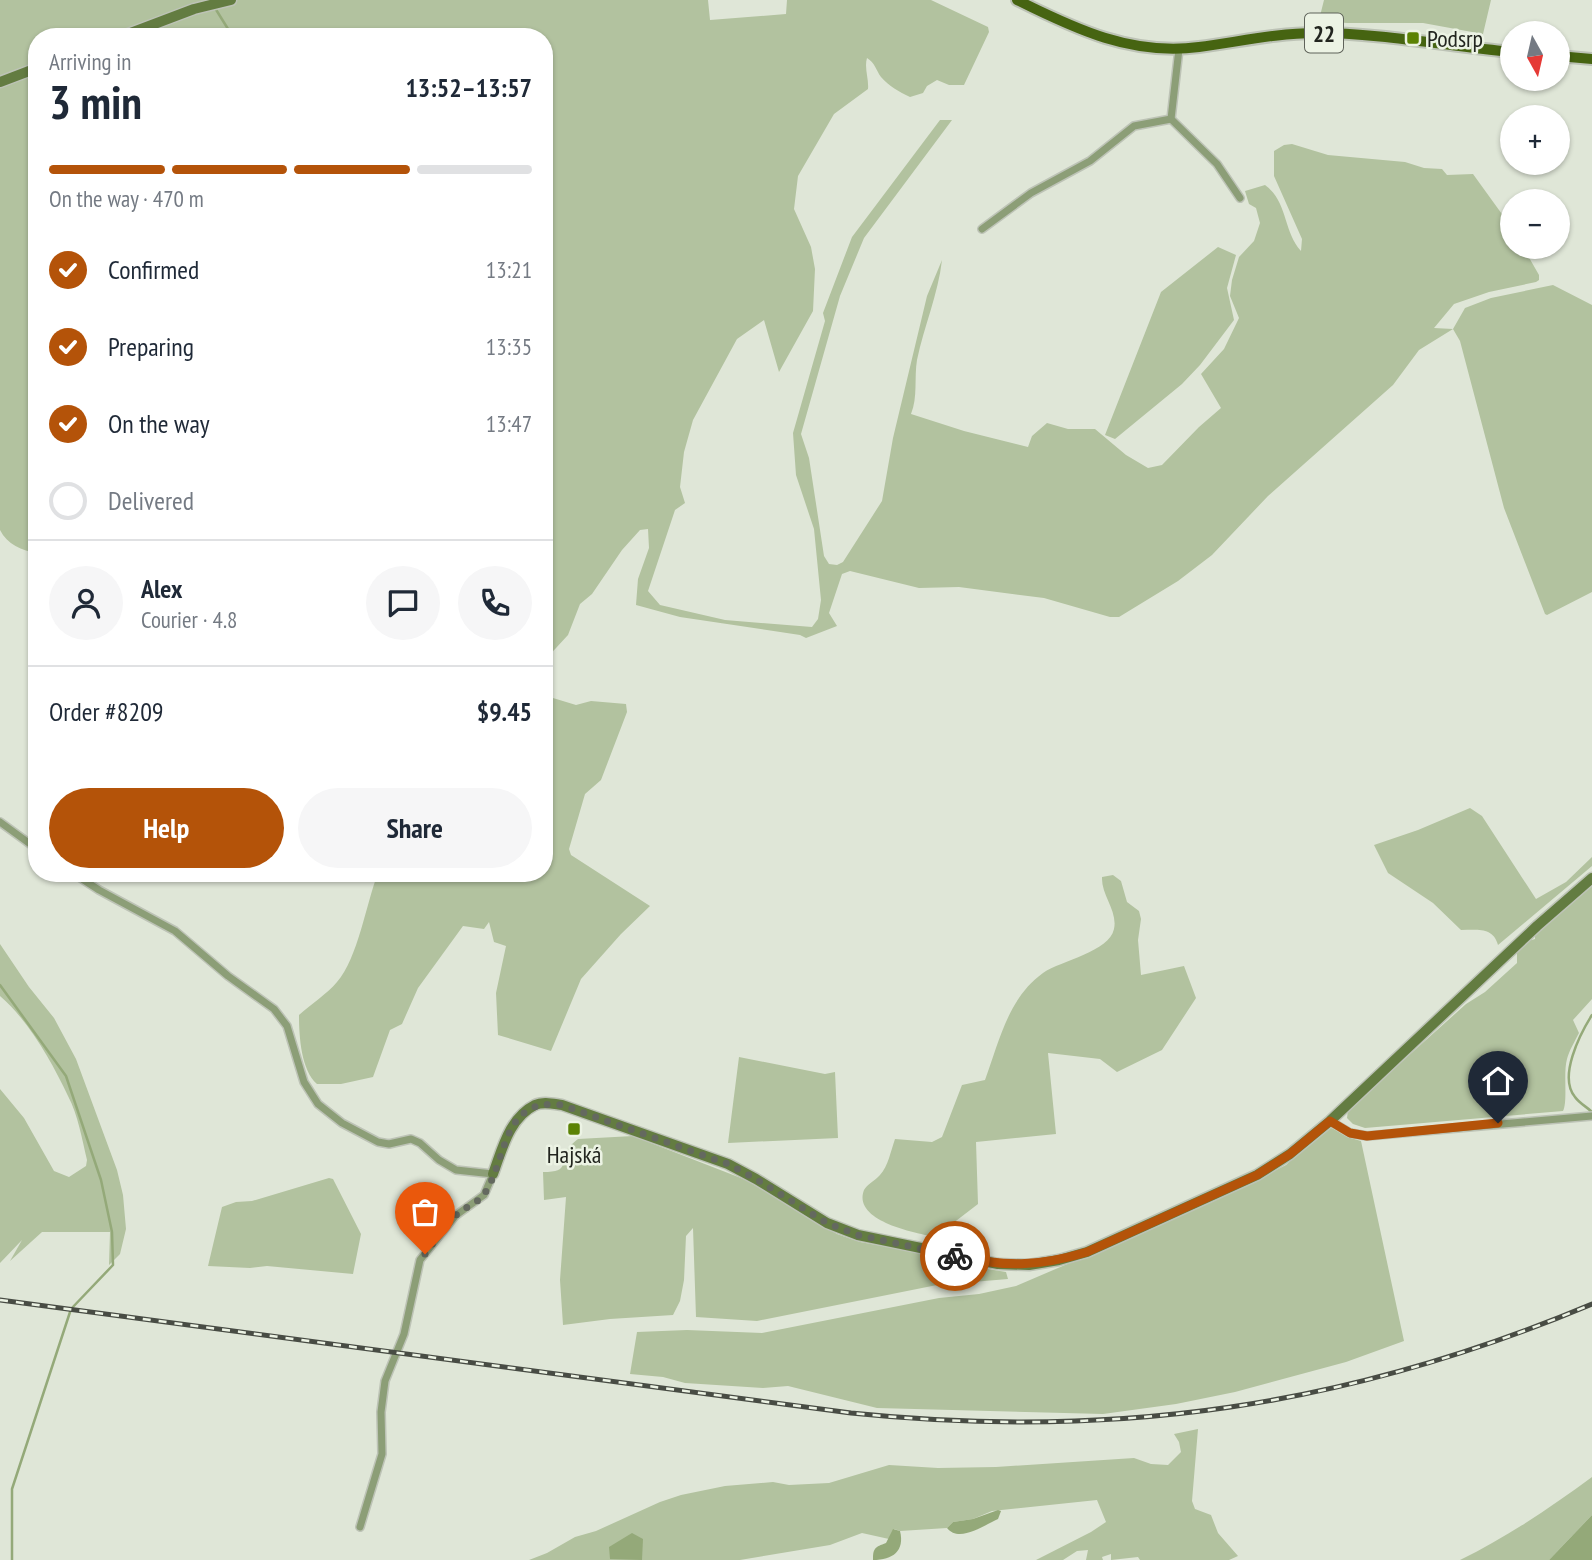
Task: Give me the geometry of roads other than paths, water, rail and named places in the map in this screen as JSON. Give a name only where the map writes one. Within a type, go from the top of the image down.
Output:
[{"type":"main road","name":"22","points":[[1017,0],[1075,29],[1132,46],[1179,49],[1270,36],[1319,33],[1500,51]]},
{"type":"main road","points":[[1570,57],[1592,59]]},
{"type":"street","points":[[144,28],[194,9],[231,0]]},
{"type":"street","points":[[1171,119],[1179,49]]},
{"type":"street","points":[[0,82],[28,71]]},
{"type":"street","points":[[1171,119],[1217,164],[1240,198]]},
{"type":"street","points":[[982,229],[1031,193],[1090,161],[1134,126],[1171,119]]},
{"type":"street","points":[[0,822],[28,842]]},
{"type":"street","points":[[360,1527],[382,1454],[381,1412],[385,1381],[404,1334],[420,1260],[454,1216],[484,1195],[510,1129],[524,1113],[537,1104],[562,1105],[728,1164],[827,1223],[858,1235],[971,1260],[1029,1265],[1059,1260],[1087,1252],[1257,1175],[1290,1154],[1330,1121],[1528,934],[1592,878]]},
{"type":"street","points":[[87,882],[175,931],[228,976],[274,1009],[287,1026],[304,1082],[318,1104],[342,1123],[378,1142],[389,1144],[411,1139],[456,1170],[493,1174]]},
{"type":"street","points":[[1330,1121],[1350,1133],[1367,1136],[1592,1116]]},
{"type":"waterway","points":[[215,8],[227,28]]},
{"type":"waterway","points":[[0,985],[66,1076],[101,1180],[112,1232],[113,1265],[71,1309],[12,1489],[12,1560]]},
{"type":"waterway","points":[[1592,1015],[1577,1044],[1569,1078],[1570,1089],[1575,1097],[1592,1112]]},
{"type":"railway","points":[[0,1300],[851,1413],[949,1420],[1044,1422],[1137,1418],[1229,1407],[1320,1391],[1410,1368],[1501,1339],[1592,1304]]},
{"type":"place","name":"Podsrp","points":[[1413,38]]},
{"type":"place","name":"Hajská","points":[[574,1129]]}]
